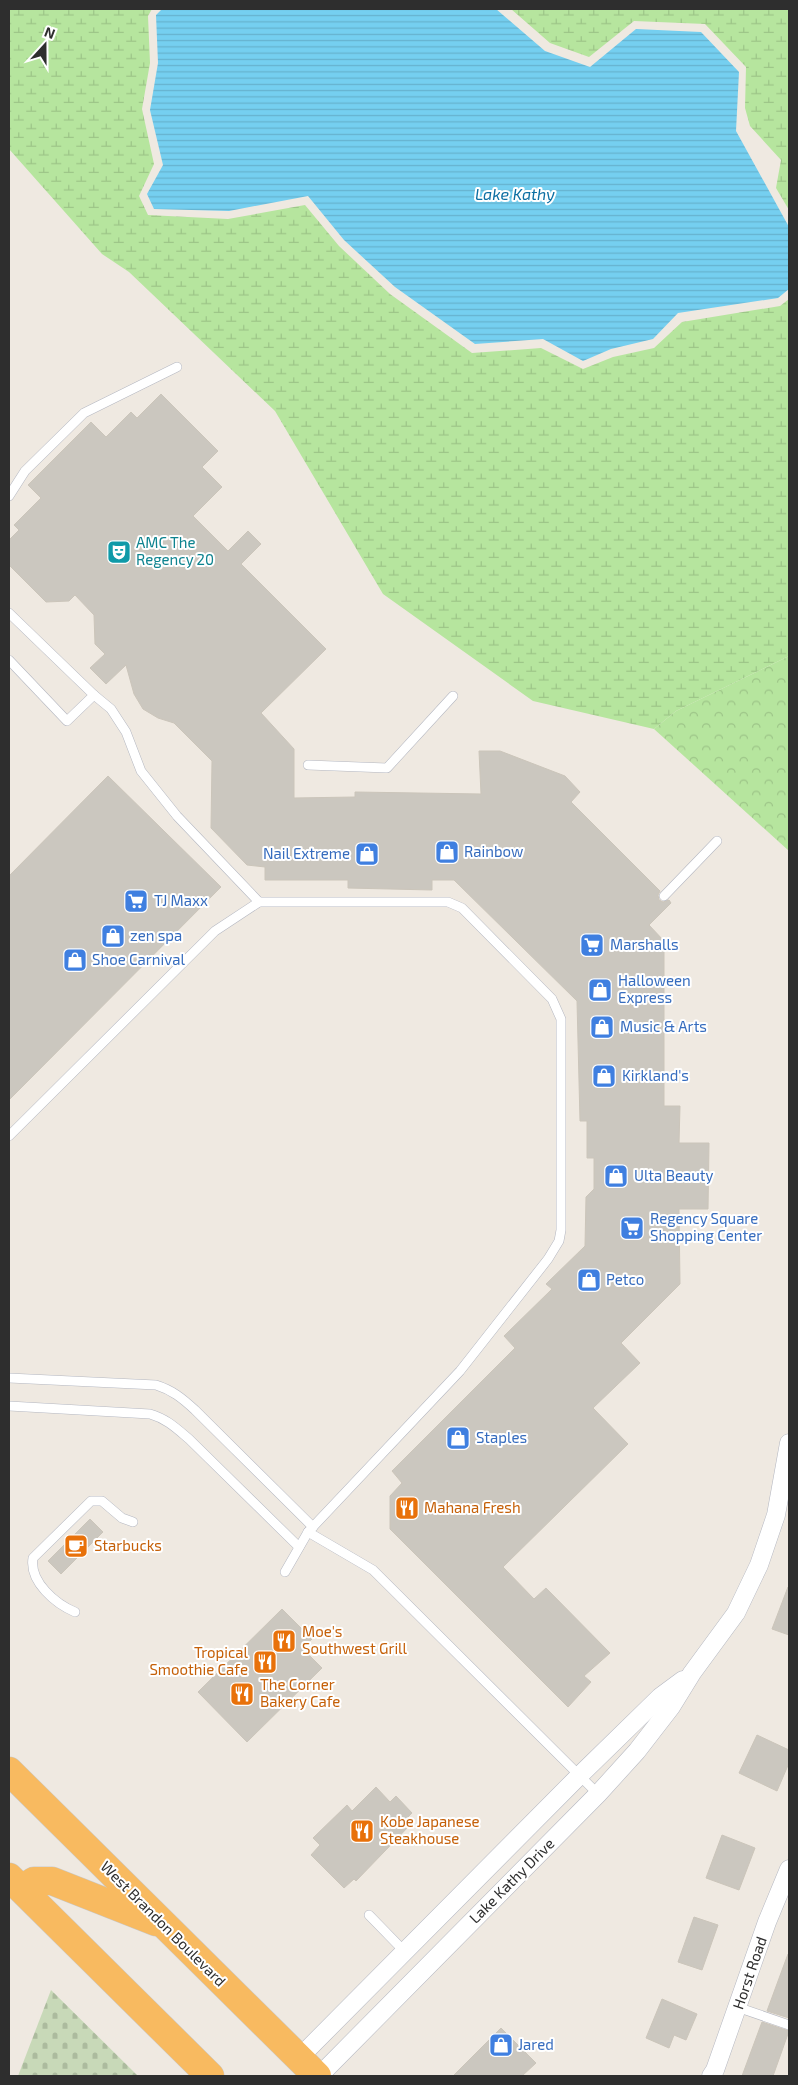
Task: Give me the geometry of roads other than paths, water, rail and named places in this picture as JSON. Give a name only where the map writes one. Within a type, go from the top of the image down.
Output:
[{"type":"highway","name":"West Brandon Boulevard","points":[[9,1771],[312,2070]]},
{"type":"highway","points":[[15,1883],[52,1881],[166,1927]]},
{"type":"highway","points":[[15,1883],[210,2076]]},
{"type":"street","name":"Lake Kathy Drive","points":[[312,2070],[598,1794],[637,1751],[672,1707],[692,1673],[736,1613],[759,1565],[776,1515],[789,1443]]},
{"type":"street","name":"Lake Kathy Drive","points":[[312,2070],[405,1952],[660,1697],[692,1673]]},
{"type":"street","name":"Horst Road","points":[[711,2076],[716,2070],[767,1922],[789,1869]]},
{"type":"lane","points":[[9,496],[25,471],[84,413],[178,367]]},
{"type":"lane","points":[[9,613],[111,709],[126,732],[141,771],[147,779],[177,816],[259,902]]},
{"type":"lane","points":[[9,660],[68,721],[94,695]]},
{"type":"lane","points":[[308,765],[387,768],[453,696]]},
{"type":"lane","points":[[664,896],[717,841]]},
{"type":"lane","points":[[9,1136],[215,932],[259,902],[448,902],[462,908],[552,1000],[561,1019],[561,1230],[555,1248],[460,1371],[311,1529],[285,1572]]},
{"type":"lane","points":[[9,1378],[156,1385],[168,1388],[176,1393],[195,1410],[311,1529],[373,1570],[598,1794]]},
{"type":"lane","points":[[9,1406],[150,1414],[162,1418],[189,1439],[300,1547]]},
{"type":"lane","points":[[75,1612],[62,1606],[37,1579],[32,1565],[33,1558],[91,1501],[102,1501],[122,1518],[133,1522]]},
{"type":"lane","points":[[369,1915],[405,1952]]},
{"type":"lane","points":[[737,2007],[789,2026]]},
{"type":"water","name":"Lake Kathy","points":[[162,9],[496,9],[545,51],[590,67],[636,29],[701,32],[739,72],[736,131],[789,227],[789,289],[778,298],[678,313],[653,339],[611,349],[583,361],[543,339],[475,344],[395,287],[344,240],[308,196],[229,211],[154,209],[147,194],[163,165],[150,110],[158,63],[156,15]]},
{"type":"place","name":"AMC The Regency 20","points":[[119,552]]},
{"type":"place","name":"Rainbow","points":[[447,852]]},
{"type":"place","name":"Nail Extreme","points":[[367,854]]},
{"type":"place","name":"TJ Maxx","points":[[136,901]]},
{"type":"place","name":"zen spa","points":[[113,936]]},
{"type":"place","name":"Marshalls","points":[[592,945]]},
{"type":"place","name":"Shoe Carnival","points":[[75,960]]},
{"type":"place","name":"Halloween Express","points":[[600,990]]},
{"type":"place","name":"Music & Arts","points":[[602,1027]]},
{"type":"place","name":"Kirkland's","points":[[604,1076]]},
{"type":"place","name":"Ulta Beauty","points":[[616,1176]]},
{"type":"place","name":"Regency Square Shopping Center","points":[[632,1228]]},
{"type":"place","name":"Petco","points":[[589,1280]]},
{"type":"place","name":"Staples","points":[[458,1438]]},
{"type":"place","name":"Mahana Fresh","points":[[407,1508]]},
{"type":"place","name":"Starbucks","points":[[76,1546]]},
{"type":"place","name":"Moe's Southwest Grill","points":[[284,1641]]},
{"type":"place","name":"Tropical Smoothie Cafe","points":[[265,1662]]},
{"type":"place","name":"The Corner Bakery Cafe","points":[[242,1694]]},
{"type":"place","name":"Kobe Japanese Steakhouse","points":[[362,1831]]},
{"type":"place","name":"Jared","points":[[501,2045]]}]
